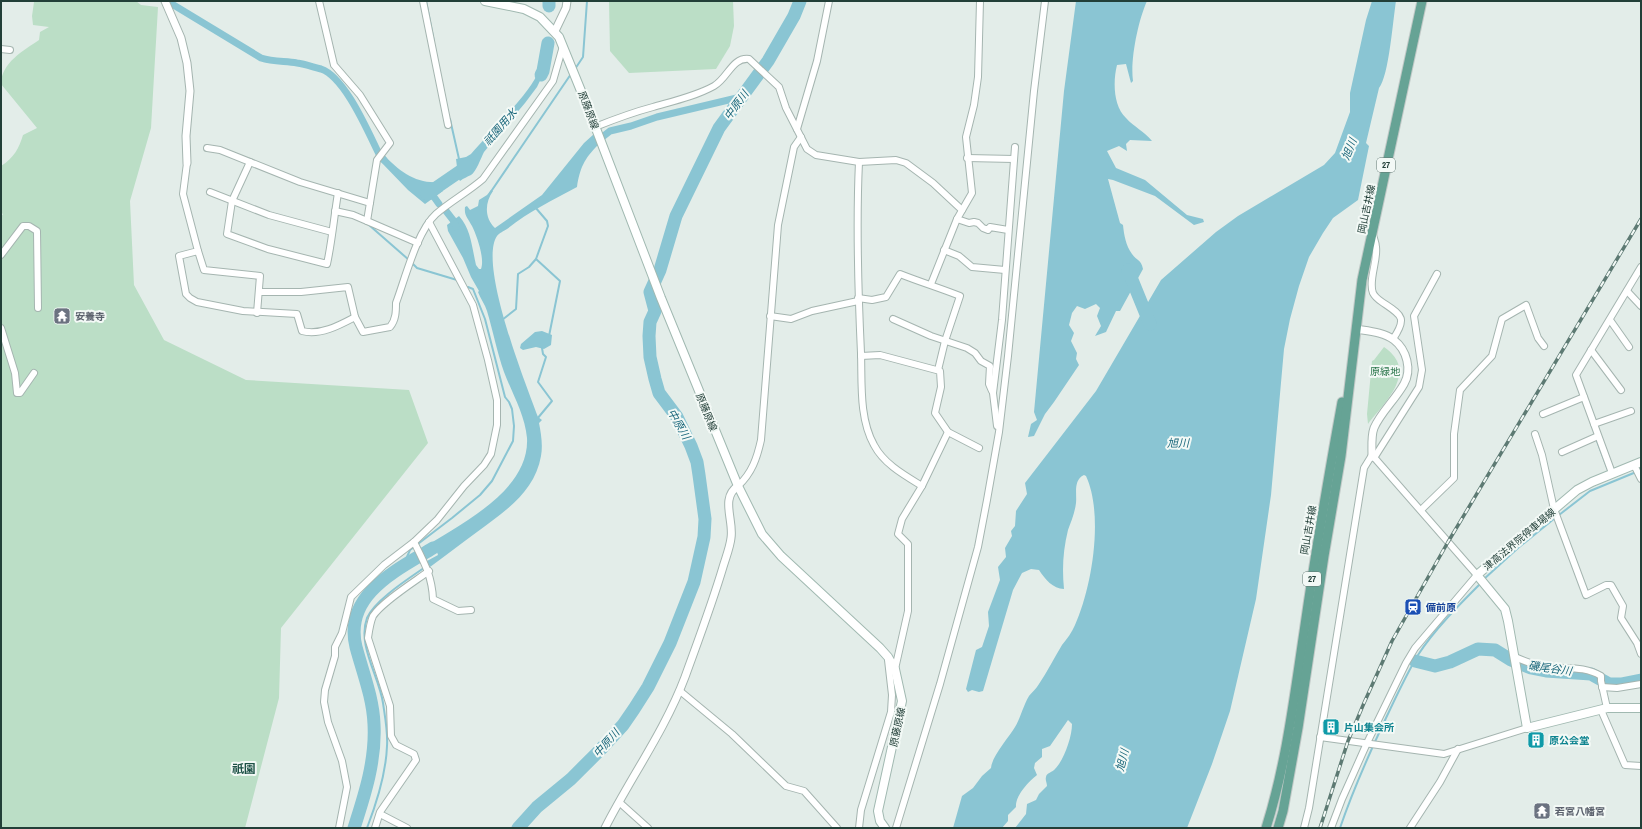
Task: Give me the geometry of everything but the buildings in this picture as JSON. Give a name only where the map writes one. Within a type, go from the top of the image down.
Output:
[{"type":"main road","name":"原藤原線","points":[[485,1],[524,9],[540,17],[555,31],[564,46],[661,298],[738,486],[755,522],[770,544],[880,648],[888,657],[895,670],[902,701],[878,811],[880,821],[885,828]]},
{"type":"main road","name":"岡山吉井線","points":[[1278,828],[1283,811],[1298,728],[1324,556],[1342,456],[1362,280],[1394,124],[1422,1]]},
{"type":"main road","name":"岡山吉井線","points":[[1266,828],[1272,808],[1289,727],[1315,555],[1356,329]]},
{"type":"main road","name":"津高法界院停車場線","points":[[1527,728],[1505,609],[1480,578],[1556,514],[1577,490],[1612,474],[1637,468]]},
{"type":"main road","points":[[1527,728],[1604,709],[1641,708]]},
{"type":"street","points":[[319,1],[334,65],[360,95],[390,143],[378,158],[367,221]]},
{"type":"street","points":[[424,1],[448,125]]},
{"type":"street","points":[[555,31],[566,8],[567,1]]},
{"type":"street","points":[[797,129],[817,61],[829,1]]},
{"type":"street","points":[[931,284],[962,210],[972,193],[967,158],[966,137],[974,105],[978,77],[980,1]]},
{"type":"street","points":[[896,828],[938,691],[978,547],[998,432],[1008,356],[1034,91],[1045,1]]},
{"type":"street","points":[[166,2],[181,38],[187,63],[190,91],[186,136],[187,163],[183,194],[198,251],[204,270],[260,276],[258,313]]},
{"type":"street","points":[[259,292],[301,292],[348,286],[355,318],[364,332],[390,327],[393,324],[396,303],[423,232],[436,214],[474,188],[483,179],[553,81],[564,46]]},
{"type":"street","points":[[1,49],[10,50]]},
{"type":"street","points":[[597,130],[627,114],[693,95],[715,85],[724,78],[736,61],[743,58],[749,59],[779,87],[786,108],[807,149],[816,155],[860,162],[896,160],[906,163],[932,183],[962,210]]},
{"type":"street","points":[[606,828],[680,691],[716,592],[729,544],[732,526],[728,507],[729,499],[733,489],[738,486],[751,472],[758,453],[761,440],[778,225],[794,147],[801,137]]},
{"type":"street","points":[[998,432],[994,411],[993,393],[1002,320],[1015,147]]},
{"type":"street","points":[[207,148],[220,150],[300,182],[370,203]]},
{"type":"street","points":[[967,158],[1014,159]]},
{"type":"street","points":[[250,162],[232,201],[227,234],[268,249],[327,264],[332,241],[338,193]]},
{"type":"street","points":[[860,162],[856,242],[863,402],[867,429],[874,445],[882,457],[894,468],[922,486]]},
{"type":"street","points":[[210,192],[269,215],[332,232]]},
{"type":"street","points":[[335,211],[353,215],[418,243]]},
{"type":"street","points":[[958,219],[968,223],[978,223],[983,228],[988,230],[990,227],[1008,230]]},
{"type":"street","points":[[339,828],[347,787],[342,761],[328,722],[324,702],[325,690],[335,656],[336,647],[342,633],[351,597],[384,565],[415,543],[437,520],[464,486],[484,465],[491,454],[497,425],[497,400],[473,305],[430,222]]},
{"type":"street","points":[[1,255],[23,226],[29,226],[37,231],[38,308]]},
{"type":"street","points":[[1372,233],[1376,248],[1372,285],[1373,293],[1378,299],[1399,314],[1402,320],[1401,327],[1394,339]]},
{"type":"street","points":[[944,250],[959,256],[972,266],[1005,270]]},
{"type":"street","points":[[198,251],[179,256],[186,294],[197,302],[223,308],[258,313],[297,314],[302,331],[310,333],[336,327],[355,318]]},
{"type":"street","points":[[1612,474],[1576,375],[1641,267]]},
{"type":"street","points":[[770,316],[792,319],[812,311],[858,299],[872,300],[886,297],[900,274],[923,284],[931,284],[960,296],[945,341],[938,370],[940,371],[941,387],[935,413],[948,432],[979,448]]},
{"type":"street","points":[[1304,828],[1364,468],[1419,387],[1422,370],[1414,316],[1437,274]]},
{"type":"street","points":[[1627,291],[1641,306]]},
{"type":"street","points":[[1421,510],[1454,478],[1454,434],[1460,390],[1492,356],[1502,319],[1526,305],[1538,338],[1544,346]]},
{"type":"street","points":[[893,319],[931,336],[967,348],[975,353],[980,361],[990,366],[989,384],[993,393]]},
{"type":"street","points":[[1610,320],[1629,347]]},
{"type":"street","points":[[1,328],[15,374],[17,393],[20,393],[34,373]]},
{"type":"street","points":[[1331,828],[1342,799],[1371,744],[1406,663],[1415,648],[1480,578],[1373,456],[1374,428],[1404,384],[1408,375],[1406,358],[1402,348],[1394,339],[1377,333],[1356,329]]},
{"type":"street","points":[[1591,350],[1620,390]]},
{"type":"street","points":[[861,356],[880,355],[938,370]]},
{"type":"street","points":[[1543,414],[1584,397]]},
{"type":"street","points":[[1594,424],[1631,411]]},
{"type":"street","points":[[895,670],[908,611],[909,593],[908,544],[898,534],[902,519],[922,486],[948,432]]},
{"type":"street","points":[[1535,434],[1542,455],[1556,514],[1586,595],[1606,585],[1611,585],[1622,606],[1620,618],[1637,643],[1641,654]]},
{"type":"street","points":[[1562,452],[1598,436]]},
{"type":"street","points":[[1637,468],[1641,480]]},
{"type":"street","points":[[415,543],[428,570],[432,585],[433,599],[458,612],[471,610]]},
{"type":"street","points":[[375,828],[380,814],[416,760],[414,754],[396,745],[391,736],[390,706],[368,638],[370,626],[373,617],[380,608],[428,570]]},
{"type":"street","points":[[859,828],[862,810],[891,712],[892,695],[888,657]]},
{"type":"street","points":[[1515,661],[1544,667],[1584,669],[1601,676],[1604,709],[1625,766],[1641,766]]},
{"type":"street","points":[[1601,682],[1617,688],[1641,684]]},
{"type":"street","points":[[680,691],[732,734],[786,786],[804,791],[837,828]]},
{"type":"street","points":[[1320,736],[1444,754],[1527,728]]},
{"type":"street","points":[[1410,828],[1443,776],[1458,749]]},
{"type":"street","points":[[619,802],[648,828]]},
{"type":"street","points":[[380,814],[406,828]]},
{"type":"green space","points":[[136,1],[141,5],[158,7],[151,128],[130,201],[134,285],[164,340],[246,380],[409,390],[428,443],[281,628],[279,698],[245,828],[1,828],[1,217],[3,214],[1,213],[1,166],[9,160],[15,152],[23,135],[37,128],[1,84],[2,76],[9,63],[39,40],[40,32],[49,27],[33,25],[32,16],[34,2]]},
{"type":"green space","points":[[609,1],[733,1],[734,26],[730,46],[716,69],[629,73],[610,51]]},
{"type":"green space","name":"原緑地","points":[[1384,347],[1394,356],[1399,366],[1399,376],[1396,386],[1390,396],[1368,424],[1367,414],[1372,361]]},
{"type":"water","points":[[1076,1],[1147,1],[1141,19],[1134,52],[1132,72],[1133,81],[1131,83],[1126,64],[1117,65],[1115,93],[1116,100],[1122,113],[1152,141],[1130,140],[1126,144],[1127,151],[1119,146],[1107,151],[1116,168],[1145,180],[1187,215],[1203,219],[1204,222],[1194,225],[1155,196],[1108,179],[1120,223],[1123,225],[1127,244],[1132,254],[1141,263],[1143,269],[1120,311],[1116,311],[1106,332],[1095,336],[1101,326],[1097,316],[1100,308],[1096,304],[1085,309],[1077,306],[1072,313],[1069,325],[1074,333],[1071,341],[1077,353],[1076,359],[1079,365],[1045,414],[1034,436],[1028,437],[1031,424],[1037,420],[1034,412],[1064,91]]},
{"type":"water","name":"旭川","points":[[1372,1],[1396,1],[1388,60],[1379,88],[1366,143],[1369,146],[1358,200],[1333,218],[1309,257],[1290,319],[1284,349],[1271,495],[1256,599],[1230,711],[1212,764],[1187,828],[1015,828],[1026,814],[1027,804],[1036,800],[1039,794],[1047,786],[1046,776],[1055,769],[1064,754],[1072,729],[1072,724],[1068,720],[1050,746],[1042,749],[1042,757],[1035,763],[1034,768],[1037,775],[1030,781],[1020,794],[1016,807],[1008,815],[1008,821],[1002,828],[953,828],[962,796],[973,788],[982,776],[991,768],[997,752],[1017,723],[1029,696],[1038,686],[1075,625],[1081,609],[1091,571],[1094,551],[1094,510],[1091,492],[1086,476],[1084,475],[1078,480],[1073,517],[1068,530],[1065,545],[1063,567],[1064,589],[1060,589],[1053,585],[1039,570],[1031,569],[1022,573],[1013,590],[983,691],[979,692],[972,690],[968,692],[966,689],[976,650],[982,647],[989,626],[988,612],[1000,580],[998,567],[1006,557],[1005,548],[1012,536],[1011,531],[1015,526],[1016,511],[1027,494],[1025,483],[1096,391],[1161,280],[1216,232],[1238,216],[1324,165],[1335,153],[1350,112],[1350,93],[1366,20]]},
{"type":"water","points":[[540,58],[548,60],[548,64],[537,87],[484,152],[477,168],[473,173],[460,181],[455,173],[457,167],[456,159],[466,157],[471,154],[519,101],[535,79],[540,66]]},
{"type":"water","points":[[594,134],[598,145],[583,164],[577,187],[532,212],[499,234],[497,236],[493,251],[494,272],[498,297],[506,325],[538,417],[542,420],[539,423],[542,448],[538,469],[525,491],[508,509],[430,567],[427,561],[438,555],[437,552],[434,552],[425,558],[421,549],[472,517],[505,490],[517,474],[525,457],[527,438],[524,421],[507,380],[486,308],[463,258],[448,231],[447,225],[459,216],[463,221],[469,233],[476,265],[479,269],[481,269],[482,259],[480,248],[474,230],[466,215],[465,207],[467,206],[470,210],[478,206],[479,200],[487,195],[491,190],[493,191],[488,200],[487,215],[491,224],[495,228],[542,195],[584,143]]},
{"type":"water","points":[[384,155],[402,171],[415,179],[439,182],[443,191],[425,204],[408,190],[380,161]]},
{"type":"water","points":[[542,331],[552,335],[551,345],[544,349],[536,347],[523,350],[520,348],[521,344],[535,332]]},
{"type":"waterway","points":[[167,1],[261,58],[303,64],[321,69],[330,74],[339,83],[355,106],[379,154],[384,160]]},
{"type":"waterway","points":[[426,1],[434,42]]},
{"type":"waterway","name":"祇園用水","points":[[549,1],[549,6]]},
{"type":"waterway","points":[[575,69],[583,57],[587,1]]},
{"type":"waterway","name":"中原川","points":[[518,828],[537,807],[571,779],[623,725],[648,687],[670,643],[694,582],[704,537],[705,519],[699,475],[697,462],[691,446],[677,417],[659,393],[655,379],[650,357],[649,336],[650,322],[655,311],[650,292],[660,270],[676,216],[719,128],[768,61],[794,16],[800,1]]},
{"type":"waterway","name":"祇園用水","points":[[541,75],[548,43]]},
{"type":"waterway","points":[[490,193],[571,74]]},
{"type":"waterway","points":[[596,142],[610,131],[631,126],[657,117],[741,97]]},
{"type":"waterway","points":[[450,119],[459,159]]},
{"type":"waterway","name":"祇園用水","points":[[427,194],[462,170],[467,164]]},
{"type":"waterway","points":[[426,193],[434,197],[439,204]]},
{"type":"waterway","points":[[535,207],[547,221],[548,226],[536,259],[560,281],[549,336]]},
{"type":"waterway","points":[[446,211],[456,227]]},
{"type":"waterway","points":[[369,225],[409,260]]},
{"type":"waterway","points":[[502,320],[516,309],[518,274],[529,267],[536,259]]},
{"type":"waterway","points":[[413,264],[417,268],[457,280]]},
{"type":"waterway","name":"旭川","points":[[1128,270],[1150,324]]},
{"type":"waterway","points":[[403,566],[410,550],[480,495],[492,481],[513,441],[514,426],[512,409],[505,397],[485,319],[473,289],[468,287]]},
{"type":"waterway","points":[[537,419],[552,401],[538,382],[546,357],[543,354],[542,348]]},
{"type":"waterway","points":[[1597,441],[1608,470]]},
{"type":"waterway","points":[[1559,515],[1590,491],[1641,470]]},
{"type":"waterway","points":[[1484,579],[1518,548],[1555,518]]},
{"type":"waterway","points":[[354,828],[369,777],[374,737],[372,705],[356,647],[354,629],[357,613],[365,599],[376,586],[389,575],[433,548]]},
{"type":"waterway","points":[[367,828],[383,777],[387,741],[387,730],[381,693],[367,650],[365,639],[367,618],[371,611],[386,596],[431,563]]},
{"type":"waterway","points":[[1340,828],[1367,759],[1397,694],[1418,655],[1439,627],[1480,584]]},
{"type":"waterway","name":"磯尾谷川","points":[[1415,661],[1435,666],[1450,662],[1478,649],[1495,650],[1511,660],[1531,668],[1546,671],[1591,674],[1609,684],[1621,684],[1641,680]]},
{"type":"railway","points":[[1320,828],[1348,741],[1392,641],[1448,542],[1641,219]]},
{"type":"place","name":"安養寺","points":[[62,316]]},
{"type":"place","name":"備前原","points":[[1413,607]]},
{"type":"place","name":"片山集会所","points":[[1331,727]]},
{"type":"place","name":"原公会堂","points":[[1536,740]]},
{"type":"place","name":"若宮八幡宮","points":[[1542,811]]},
{"type":"district","name":"祇園","points":[[244,769]]}]
